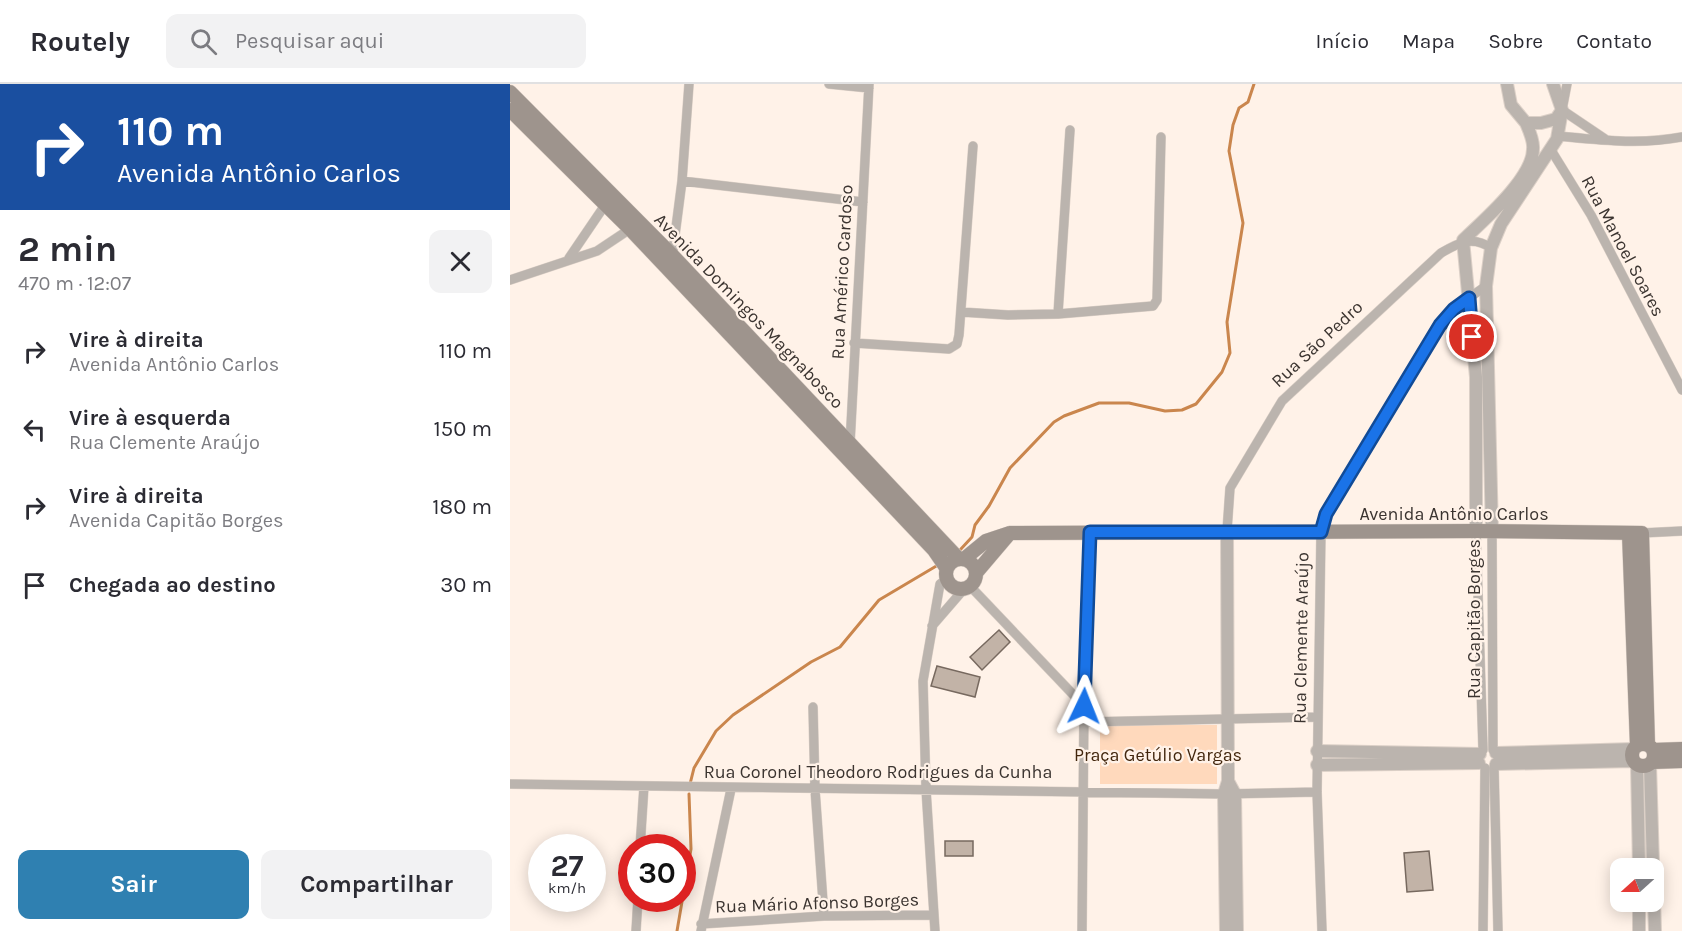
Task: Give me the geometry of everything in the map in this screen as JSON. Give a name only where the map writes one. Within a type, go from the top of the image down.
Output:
[{"type":"main road","name":"Avenida Domingos Magnabosco","points":[[511,92],[670,262],[962,559],[972,564],[970,583]]},
{"type":"main road","points":[[510,110],[630,229],[670,262],[934,550],[952,586],[970,583],[1010,533]]},
{"type":"main road","name":"Avenida Antônio Carlos","points":[[947,574],[986,541],[1010,533],[1492,531],[1636,533]]},
{"type":"main road","points":[[1636,533],[1643,755]]},
{"type":"main road","points":[[1643,755],[1682,749]]},
{"type":"main road","points":[[1643,755],[1682,760]]},
{"type":"street","points":[[670,262],[682,182],[689,84]]},
{"type":"street","points":[[829,84],[869,86]]},
{"type":"street","points":[[1463,240],[1506,197],[1529,164],[1534,150],[1526,123],[1511,105],[1507,84]]},
{"type":"street","points":[[1553,84],[1562,110],[1605,139]]},
{"type":"street","points":[[1526,123],[1549,122],[1556,119],[1562,110],[1567,84]]},
{"type":"street","name":"Rua Américo Cardoso","points":[[850,461],[854,343],[869,86]]},
{"type":"street","name":"Rua Capitão Borges","points":[[1488,759],[1492,531],[1486,286],[1491,248],[1501,224],[1551,150],[1558,136],[1562,110]]},
{"type":"street","points":[[1058,314],[1070,130]]},
{"type":"street","points":[[1558,136],[1605,139],[1626,143],[1652,143],[1682,137]]},
{"type":"street","points":[[961,312],[1008,315],[1058,314],[1147,308],[1157,300],[1161,137]]},
{"type":"street","points":[[854,343],[949,349],[959,340],[973,146]]},
{"type":"street","name":"Rua Manoel Soares","points":[[1551,150],[1590,215],[1682,390]]},
{"type":"street","points":[[682,182],[863,202]]},
{"type":"street","points":[[569,258],[605,205]]},
{"type":"street","points":[[510,280],[608,246],[630,229]]},
{"type":"street","points":[[1463,240],[1481,243],[1491,248]]},
{"type":"street","points":[[1463,240],[1476,377],[1476,531],[1498,931]]},
{"type":"street","name":"Rua São Pedro","points":[[1229,794],[1227,531],[1230,488],[1282,401],[1441,253],[1463,240]]},
{"type":"street","name":"Rua Clemente Araújo","points":[[1322,931],[1317,792],[1321,532],[1326,514],[1440,325],[1454,309],[1486,286]]},
{"type":"street","name":"Avenida Antônio Carlos","points":[[1636,533],[1682,531]]},
{"type":"street","points":[[1082,931],[1084,706],[1090,532]]},
{"type":"street","points":[[935,931],[926,789],[923,681],[930,627],[940,584],[947,574]]},
{"type":"street","points":[[930,627],[970,583],[1084,706]]},
{"type":"street","points":[[813,707],[815,789],[824,916]]},
{"type":"street","points":[[1085,722],[1318,717]]},
{"type":"street","points":[[1317,751],[1488,759]]},
{"type":"street","points":[[1317,765],[1643,755]]},
{"type":"street","points":[[1638,858],[1643,755]]},
{"type":"street","points":[[1639,912],[1639,930],[1655,930],[1653,848],[1643,755]]},
{"type":"street","points":[[1483,931],[1488,759]]},
{"type":"street","name":"Rua Coronel Theodoro Rodrigues da Cunha","points":[[510,784],[731,789],[1084,790],[1229,794],[1317,792]]},
{"type":"street","points":[[641,834],[644,786]]},
{"type":"street","points":[[701,928],[731,789]]},
{"type":"street","points":[[1226,931],[1229,794]]},
{"type":"street","points":[[1229,794],[1237,931]]},
{"type":"street","points":[[1638,848],[1653,848]]},
{"type":"street","points":[[636,931],[637,912]]},
{"type":"street","name":"Rua Mário Afonso Borges","points":[[701,928],[824,916],[934,915]]},
{"type":"green space","name":"Praça Getúlio Vargas","points":[[1100,725],[1217,725],[1217,784],[1100,784]]},
{"type":"building","points":[[999,630],[1010,642],[982,670],[970,657]]},
{"type":"building","points":[[937,666],[980,677],[975,697],[931,686]]},
{"type":"building","points":[[945,841],[973,841],[973,856],[945,856]]},
{"type":"building","points":[[1429,851],[1433,890],[1407,892],[1404,853]]},
{"type":"waterway","points":[[960,550],[972,537],[975,525],[989,506],[1010,468],[1054,422],[1099,403],[1129,403],[1165,411],[1182,410],[1196,404],[1222,372],[1230,353],[1227,322],[1243,223],[1229,151],[1233,125],[1239,108],[1248,102],[1254,84]]},
{"type":"waterway","points":[[690,784],[694,768],[716,731],[733,715],[811,662],[840,647],[879,600],[938,565]]},
{"type":"waterway","points":[[677,931],[691,849],[689,794]]},
{"type":"route","points":[[1084,706],[1090,532],[1321,532],[1326,514],[1440,325],[1454,309],[1469,298],[1472,337]]}]
